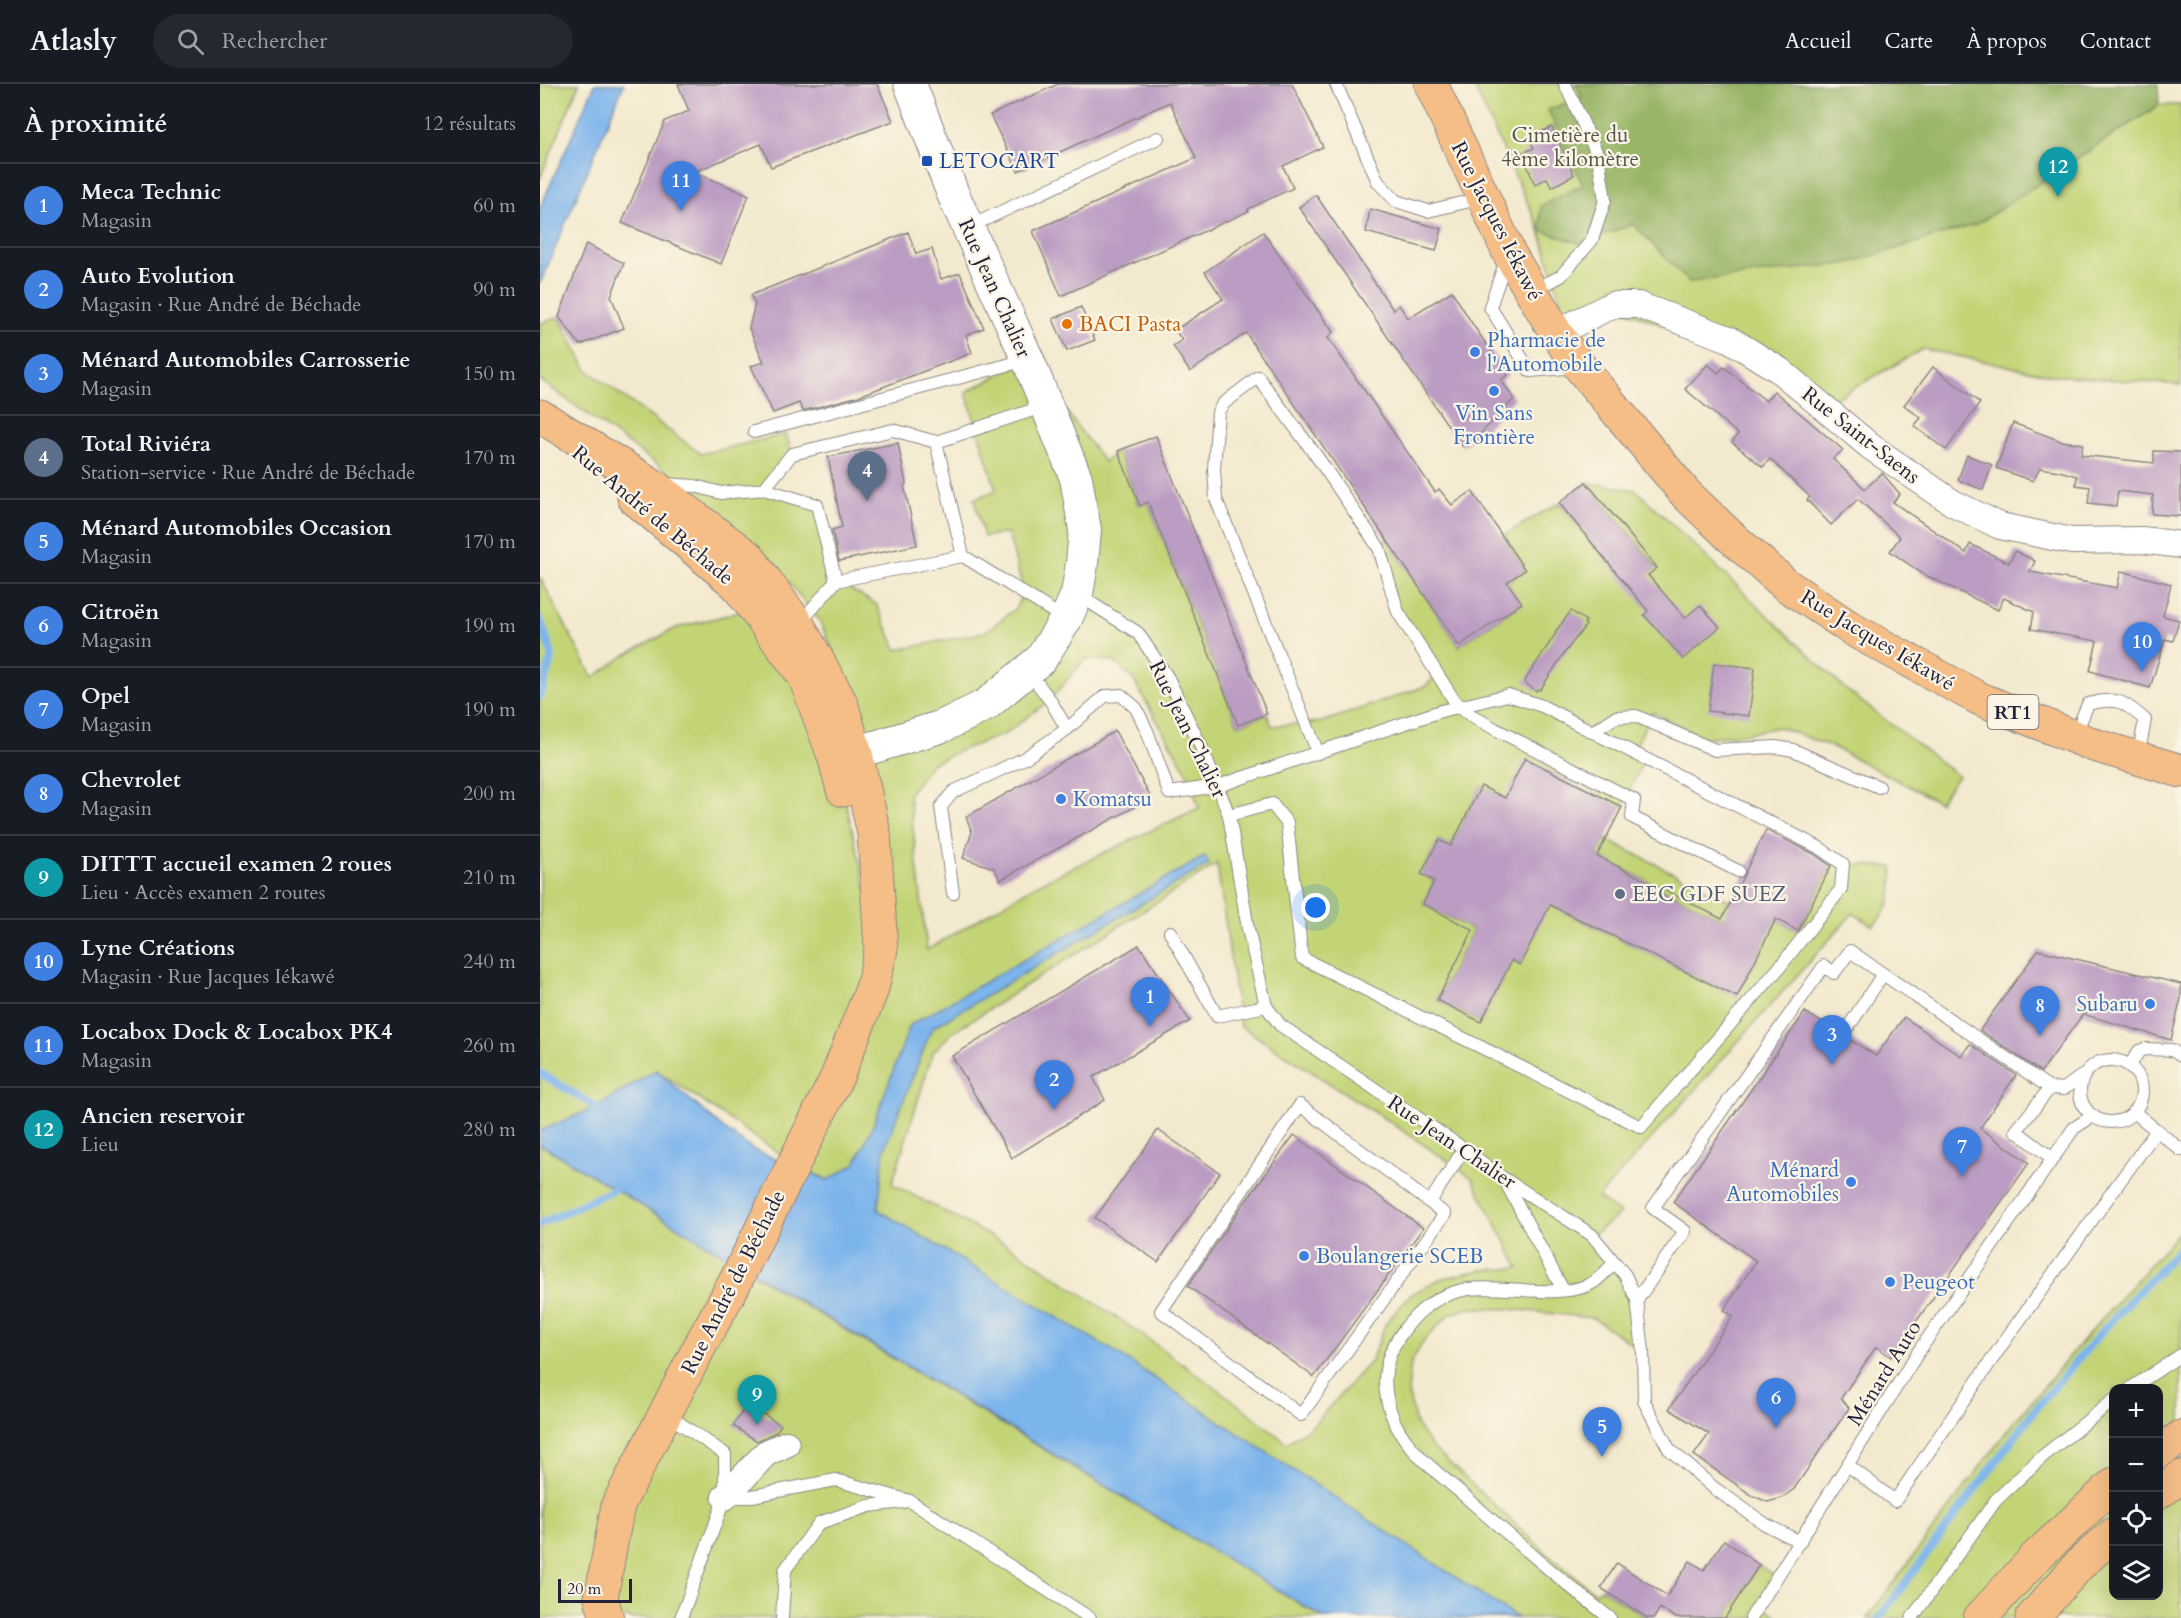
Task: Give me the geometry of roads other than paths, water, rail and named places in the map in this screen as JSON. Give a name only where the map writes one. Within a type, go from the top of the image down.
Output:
[{"type":"main road","name":"Rue Jacques Iékawé","points":[[1431,84],[1509,253],[1556,333],[1580,367],[1686,494],[1729,536],[1786,585],[1855,631],[1978,698],[2074,737],[2181,771]]},
{"type":"main road","name":"Rue André de Béchade","points":[[540,416],[651,483],[749,558],[798,625],[841,703],[846,756]]},
{"type":"main road","name":"Rue André de Béchade","points":[[540,421],[736,584],[805,676],[846,756],[874,833],[881,949],[872,989],[860,1024],[837,1077],[734,1284],[618,1505],[601,1598],[607,1618]]},
{"type":"main road","points":[[2163,1449],[2181,1437]]},
{"type":"main road","points":[[2160,1492],[2181,1478]]},
{"type":"main road","points":[[1980,1618],[2036,1557],[2109,1489]]},
{"type":"main road","points":[[2032,1618],[2081,1563],[2109,1538]]},
{"type":"street","name":"Rue Jean Chalier","points":[[910,84],[968,228],[1028,360],[1076,478],[1085,530],[1072,606]]},
{"type":"street","name":"Rue Saint-Saens","points":[[1556,333],[1612,305],[1638,305],[1729,339],[1779,370],[1871,447],[1944,497],[2000,526],[2072,541],[2142,540],[2181,545]]},
{"type":"street","points":[[846,756],[943,726],[986,705],[1041,659],[1072,606]]},
{"type":"street","points":[[725,1497],[766,1453],[786,1444]]},
{"type":"lane","points":[[1336,84],[1378,182],[1396,201],[1428,211],[1482,198]]},
{"type":"lane","points":[[1531,292],[1561,276],[1592,240],[1605,200],[1598,156],[1565,84]]},
{"type":"lane","points":[[968,228],[1158,138]]},
{"type":"lane","points":[[1509,253],[1490,307],[1530,371],[1580,367]]},
{"type":"lane","points":[[754,432],[1028,360]]},
{"type":"lane","points":[[1318,753],[1216,499],[1214,469],[1218,412],[1223,404],[1258,377],[1320,461],[1379,548],[1398,612],[1459,708],[1495,729],[1634,800],[1632,817],[1738,871]]},
{"type":"lane","points":[[764,489],[792,454],[893,430],[936,442],[1046,406]]},
{"type":"lane","points":[[936,442],[963,555]]},
{"type":"lane","points":[[651,483],[695,486],[721,493],[764,489],[817,506],[836,581]]},
{"type":"lane","points":[[798,625],[836,581],[963,555],[1072,606]]},
{"type":"lane","name":"Rue Jean Chalier","points":[[1072,606],[1138,633],[1168,678],[1199,742],[1229,815],[1248,929],[1266,1006],[1280,1025],[1464,1149],[1503,1178],[1592,1235],[1614,1263]]},
{"type":"lane","points":[[1028,671],[1050,700],[1067,729]]},
{"type":"lane","points":[[953,893],[941,807],[952,792],[1025,758],[1067,729],[1105,696],[1121,695],[1136,708],[1148,733],[1169,793],[1218,786],[1441,711],[1508,695],[1542,706],[1818,847],[1843,864],[1841,889],[1779,968],[1641,1127],[1302,958],[1287,823],[1272,804],[1229,815]]},
{"type":"lane","points":[[2074,737],[2088,704],[2110,699],[2131,706],[2145,720],[2138,758]]},
{"type":"lane","points":[[1592,732],[1616,717],[1636,716],[1715,750],[1776,747],[1793,750],[1880,787]]},
{"type":"lane","points":[[1170,932],[1217,1016],[1266,1006]]},
{"type":"lane","points":[[1636,1300],[1685,1231],[1653,1208],[1824,966],[1834,972],[1850,951],[2050,1089],[2064,1089],[2092,1066],[2111,1059],[2130,1065],[2137,1072],[2142,1082],[2143,1093],[2140,1103],[2126,1119],[2115,1122],[2092,1116],[2082,1102],[2080,1092],[2085,1073]]},
{"type":"lane","points":[[1849,1026],[1883,974]]},
{"type":"lane","points":[[2130,1065],[2139,1051],[2145,1049],[2172,1050],[2181,1056]]},
{"type":"lane","points":[[2050,1089],[2016,1131],[2052,1158]]},
{"type":"lane","points":[[1300,1105],[1430,1202],[1445,1214],[1301,1415],[1161,1311],[1300,1105]]},
{"type":"lane","points":[[2134,1112],[2181,1150]]},
{"type":"lane","name":"Ménard Auto","points":[[1752,1618],[1919,1351],[2074,1128],[2092,1116]]},
{"type":"lane","points":[[1849,1466],[1895,1501],[2006,1339],[2157,1130]]},
{"type":"lane","points":[[1430,1202],[1464,1149]]},
{"type":"lane","points":[[1503,1178],[1563,1290]]},
{"type":"lane","points":[[1610,1618],[1553,1575],[1417,1455],[1395,1424],[1386,1392],[1384,1373],[1396,1341],[1412,1318],[1433,1301],[1468,1289],[1563,1290],[1580,1288],[1594,1282],[1614,1263],[1625,1275],[1636,1300],[1643,1351],[1644,1401],[1669,1449],[1714,1488],[1765,1524],[1800,1542]]},
{"type":"lane","points":[[2138,1384],[2181,1355]]},
{"type":"lane","points":[[1912,1618],[1996,1500],[2043,1456],[2109,1404]]},
{"type":"lane","points":[[665,1414],[725,1454],[725,1497],[681,1618]]},
{"type":"lane","points":[[725,1497],[747,1497],[837,1480],[910,1501],[1090,1618]]},
{"type":"lane","points":[[782,1618],[785,1570],[819,1523],[869,1506],[910,1501]]},
{"type":"water","points":[[595,84],[624,84],[540,284],[540,208]]},
{"type":"water","points":[[1205,856],[1209,864],[932,1028],[884,1150],[878,1210],[1115,1352],[1517,1618],[1324,1618],[540,1144],[540,1131],[596,1107],[656,1070],[723,1128],[754,1150],[828,1180],[855,1164],[874,1123],[910,1025]]},
{"type":"waterway","points":[[540,619],[552,655],[540,697]]},
{"type":"waterway","points":[[540,1073],[596,1107]]},
{"type":"waterway","points":[[540,1224],[623,1185]]},
{"type":"waterway","points":[[1879,1618],[2036,1408],[2111,1321],[2181,1247]]},
{"type":"place","name":"LETOCART","points":[[927,161]]},
{"type":"place","name":"Ancien reservoir","points":[[2058,197]]},
{"type":"place","name":"Locabox Dock & Locabox PK4","points":[[681,211]]},
{"type":"place","name":"BACI Pasta","points":[[1067,324]]},
{"type":"place","name":"Pharmacie de l'Automobile","points":[[1475,352]]},
{"type":"place","name":"Vin Sans Frontière","points":[[1494,391]]},
{"type":"place","name":"Total Riviéra","points":[[867,501]]},
{"type":"place","name":"Lyne Créations","points":[[2142,672]]},
{"type":"place","name":"Komatsu","points":[[1061,799]]},
{"type":"place","name":"EEC GDF SUEZ","points":[[1620,894]]},
{"type":"place","name":"Subaru","points":[[2150,1004]]},
{"type":"place","name":"Meca Technic","points":[[1150,1027]]},
{"type":"place","name":"Chevrolet","points":[[2040,1036]]},
{"type":"place","name":"Ménard Automobiles Carrosserie","points":[[1832,1065]]},
{"type":"place","name":"Auto Evolution","points":[[1054,1110]]},
{"type":"place","name":"Opel","points":[[1962,1177]]},
{"type":"place","name":"Ménard Automobiles","points":[[1851,1182]]},
{"type":"place","name":"Boulangerie SCEB","points":[[1304,1256]]},
{"type":"place","name":"Peugeot","points":[[1890,1282]]},
{"type":"place","name":"DITTT accueil examen 2 roues","points":[[757,1425]]},
{"type":"place","name":"Citroën","points":[[1776,1428]]},
{"type":"place","name":"Ménard Automobiles Occasion","points":[[1602,1457]]},
{"type":"park label","name":"Cimetière du 4ème kilomètre","points":[[1570,147]]}]
